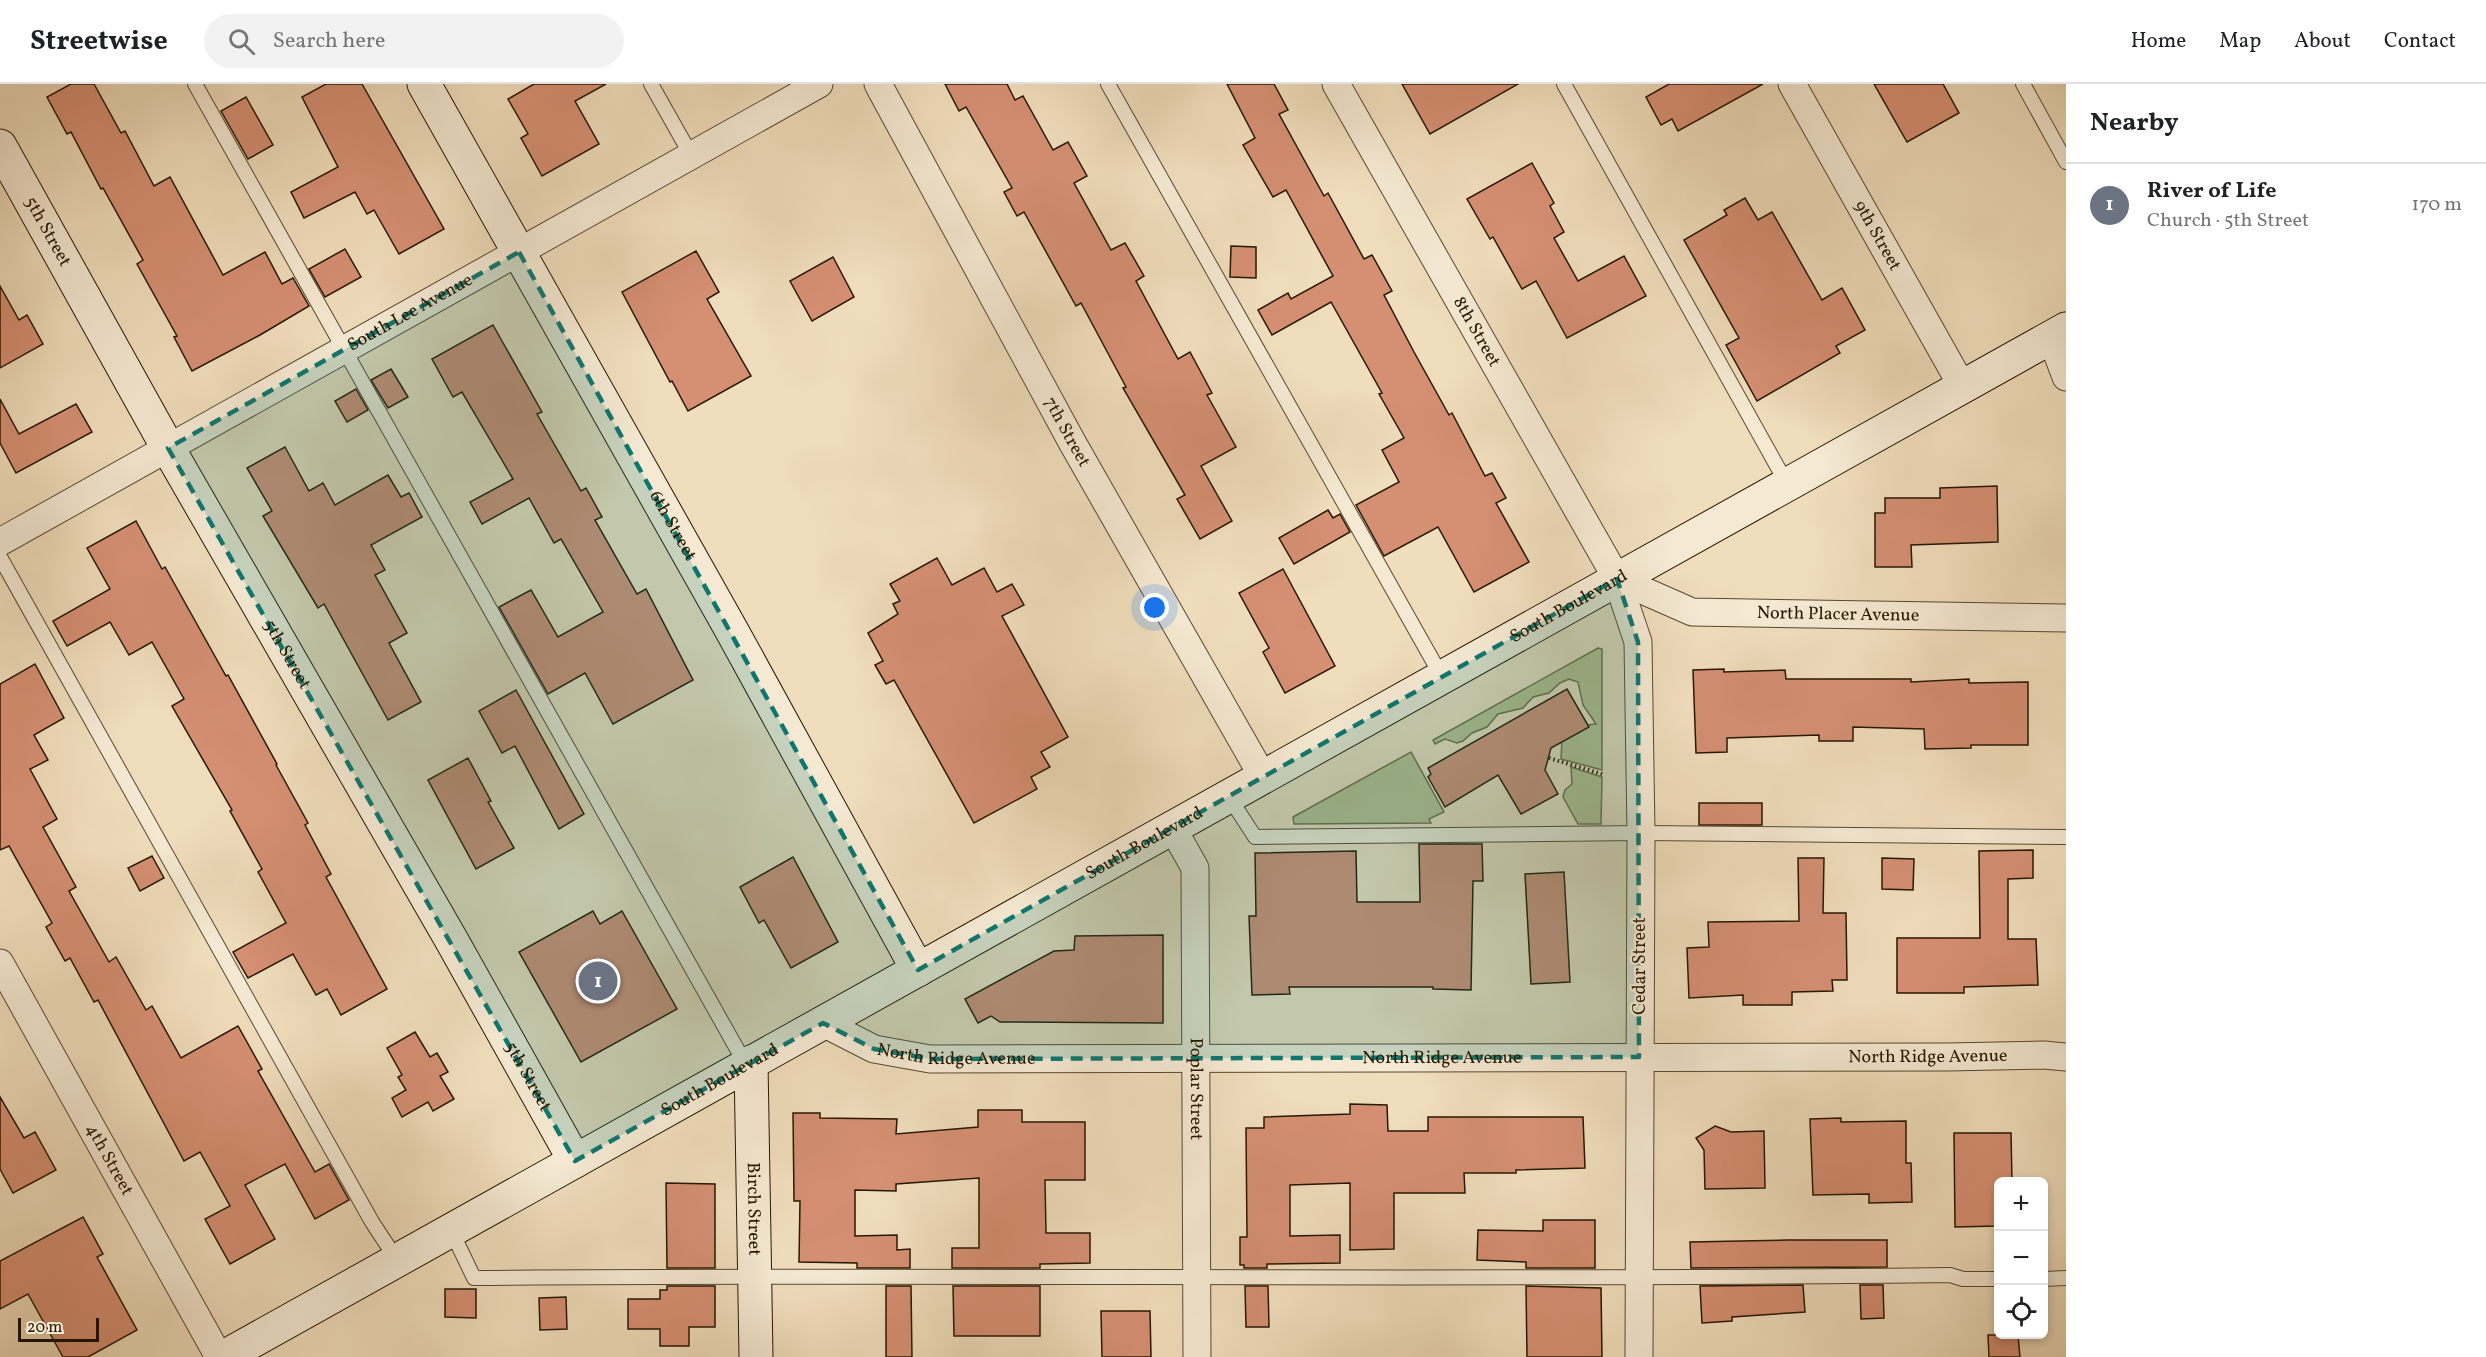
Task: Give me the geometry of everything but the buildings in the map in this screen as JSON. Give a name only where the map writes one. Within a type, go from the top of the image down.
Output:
[{"type":"street","name":"6th Street","points":[[424,84],[764,689],[918,970]]},
{"type":"street","name":"South Lee Avenue","points":[[0,542],[819,84]]},
{"type":"street","name":"7th Street","points":[[878,84],[1072,442],[1263,777]]},
{"type":"street","name":"8th Street","points":[[1336,84],[1617,579]]},
{"type":"street","name":"9th Street","points":[[1792,84],[1962,386]]},
{"type":"street","name":"5th Street","points":[[0,146],[168,448],[452,941],[575,1161]]},
{"type":"street","name":"South Boulevard","points":[[224,1357],[2058,333]]},
{"type":"street","points":[[2058,333],[2066,377]]},
{"type":"street","name":"North Placer Avenue","points":[[1617,579],[1692,612],[2066,618]]},
{"type":"street","name":"Cedar Street","points":[[1617,579],[1638,642],[1641,833],[1639,1357]]},
{"type":"street","name":"Poplar Street","points":[[1172,827],[1195,868],[1197,1357]]},
{"type":"street","name":"4th Street","points":[[0,963],[219,1357]]},
{"type":"street","name":"North Ridge Avenue","points":[[823,1023],[874,1049],[930,1059],[1948,1058],[2044,1054],[2066,1057]]},
{"type":"street","name":"Birch Street","points":[[749,1064],[756,1357]]},
{"type":"lane","points":[[195,84],[342,350],[749,1064]]},
{"type":"lane","points":[[651,84],[691,155]]},
{"type":"lane","points":[[1108,84],[1442,677]]},
{"type":"lane","points":[[1564,84],[1787,484]]},
{"type":"lane","points":[[2023,84],[2066,162]]},
{"type":"lane","points":[[0,557],[354,1190],[397,1260]]},
{"type":"lane","points":[[1229,796],[1255,837],[1641,833],[2066,837]]},
{"type":"lane","points":[[451,1230],[474,1278],[755,1275],[1638,1279],[1950,1275],[1963,1279],[1994,1279]]},
{"type":"lane","points":[[2048,1280],[2066,1278]]},
{"type":"path","points":[[1549,758],[1605,775]]},
{"type":"highlighted area","points":[[519,252],[918,970],[1617,579],[1638,642],[1639,1057],[930,1059],[874,1049],[823,1023],[575,1161],[168,448]]},
{"type":"green space","points":[[1598,648],[1602,649],[1602,770],[1561,759],[1562,740],[1588,725],[1596,724],[1583,705],[1578,682],[1569,679],[1560,683],[1549,693],[1533,697],[1523,708],[1498,714],[1487,727],[1472,733],[1463,741],[1457,743],[1445,739],[1435,744],[1433,740]]},
{"type":"green space","points":[[1411,752],[1444,812],[1429,819],[1431,823],[1294,824],[1293,817]]},
{"type":"green space","points":[[1571,767],[1602,777],[1601,824],[1578,824],[1563,797],[1565,790],[1572,784]]},
{"type":"place","name":"River of Life","points":[[598,981]]}]
